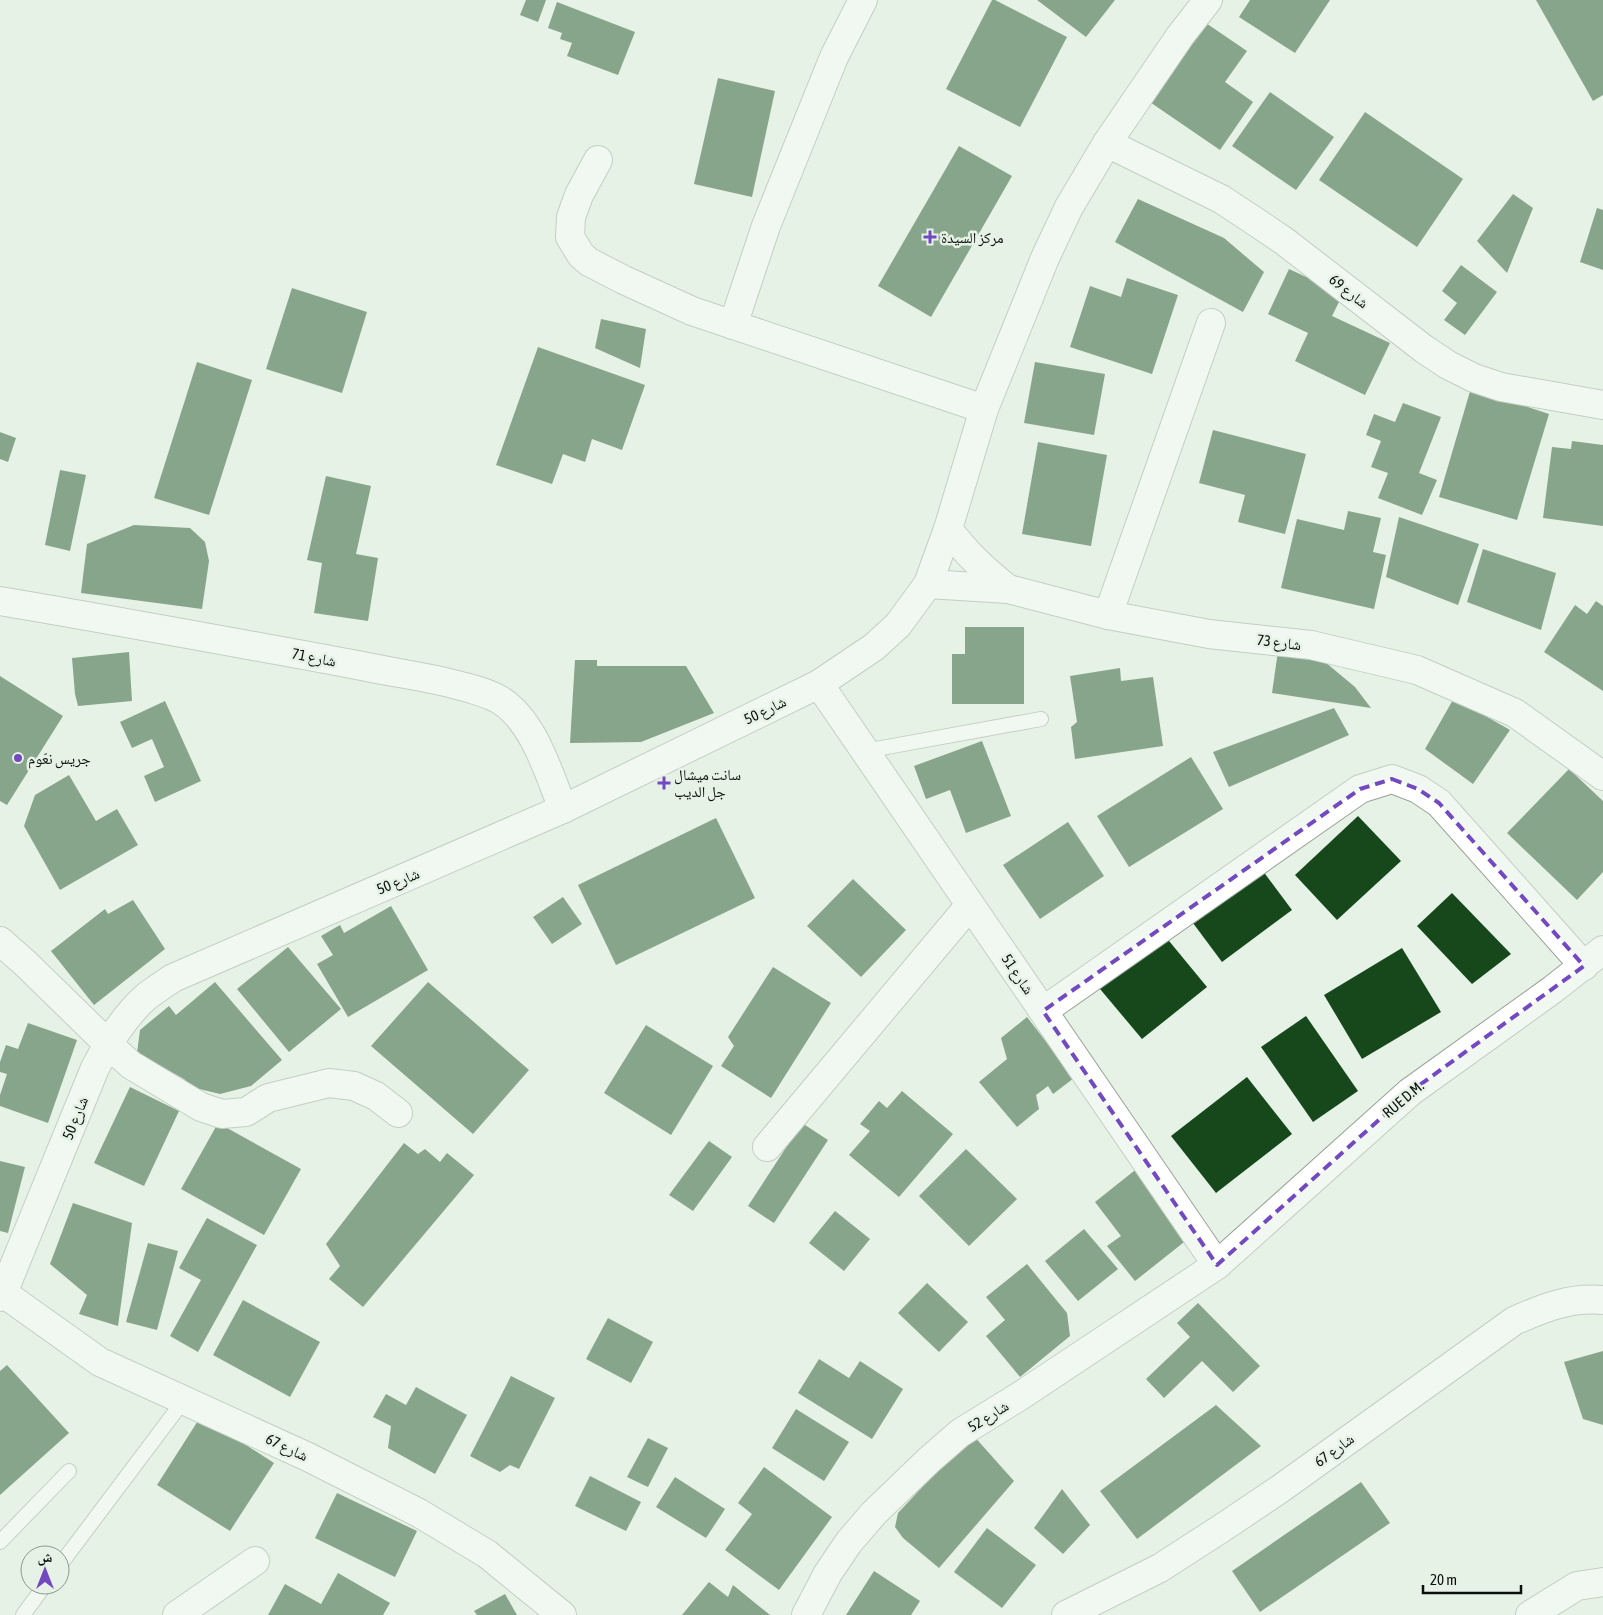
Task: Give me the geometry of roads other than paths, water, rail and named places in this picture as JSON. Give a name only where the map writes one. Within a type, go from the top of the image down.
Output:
[{"type":"street","points":[[733,325],[766,226],[830,65],[863,0]]},
{"type":"street","name":"شارع 50","points":[[2,1295],[95,1068],[108,1044],[129,1015],[147,996],[173,978],[563,809],[819,684],[874,647],[898,625],[928,584],[948,529],[984,409],[1045,258],[1069,207],[1107,142],[1180,36],[1208,0]]},
{"type":"street","name":"شارع 69","points":[[1107,142],[1221,199],[1254,220],[1284,241],[1424,350],[1448,365],[1474,378],[1501,387],[1603,405]]},
{"type":"street","points":[[598,160],[579,195],[571,217],[570,237],[581,255],[600,269],[692,311],[984,409]]},
{"type":"street","points":[[1108,615],[1211,323]]},
{"type":"street","points":[[948,529],[964,550],[983,569],[1008,589]]},
{"type":"street","name":"شارع 73","points":[[928,584],[1008,589],[1108,615],[1209,634],[1311,645],[1417,670],[1515,713],[1603,776]]},
{"type":"street","name":"شارع 71","points":[[0,601],[191,633],[438,680],[486,693],[500,700],[523,722],[541,754],[563,809]]},
{"type":"street","name":"شارع 51","points":[[819,684],[1217,1265]]},
{"type":"street","points":[[1043,1011],[1360,789],[1392,779],[1418,789],[1439,803],[1594,958]]},
{"type":"street","points":[[767,1147],[970,905]]},
{"type":"street","points":[[0,941],[131,1065],[201,1107],[222,1114],[246,1112],[268,1098],[329,1083],[354,1086],[376,1096],[398,1113]]},
{"type":"street","name":"RUE D.M.","points":[[1217,1265],[1410,1092],[1594,958]]},
{"type":"street","name":"شارع 52","points":[[806,1615],[828,1573],[849,1542],[874,1513],[960,1433],[1020,1396],[1217,1265]]},
{"type":"street","name":"شارع 67","points":[[2,1295],[100,1362],[308,1457],[420,1513],[487,1554],[562,1615]]},
{"type":"street","name":"شارع 67","points":[[1066,1615],[1160,1568],[1222,1528],[1280,1489],[1514,1321],[1552,1304],[1590,1299],[1603,1300]]},
{"type":"street","points":[[177,1615],[255,1561]]},
{"type":"street","points":[[1530,1615],[1576,1586],[1603,1582]]},
{"type":"lane","points":[[865,751],[1041,719]]},
{"type":"lane","points":[[70,1552],[184,1400]]},
{"type":"lane","points":[[0,1542],[69,1471]]},
{"type":"lane","points":[[22,1615],[37,1595]]},
{"type":"place","name":"مركز السيدة","points":[[930,237]]},
{"type":"place","name":"جريس نعّوم","points":[[18,758]]},
{"type":"place","name":"سانت ميشال جل الديب","points":[[664,783]]}]
